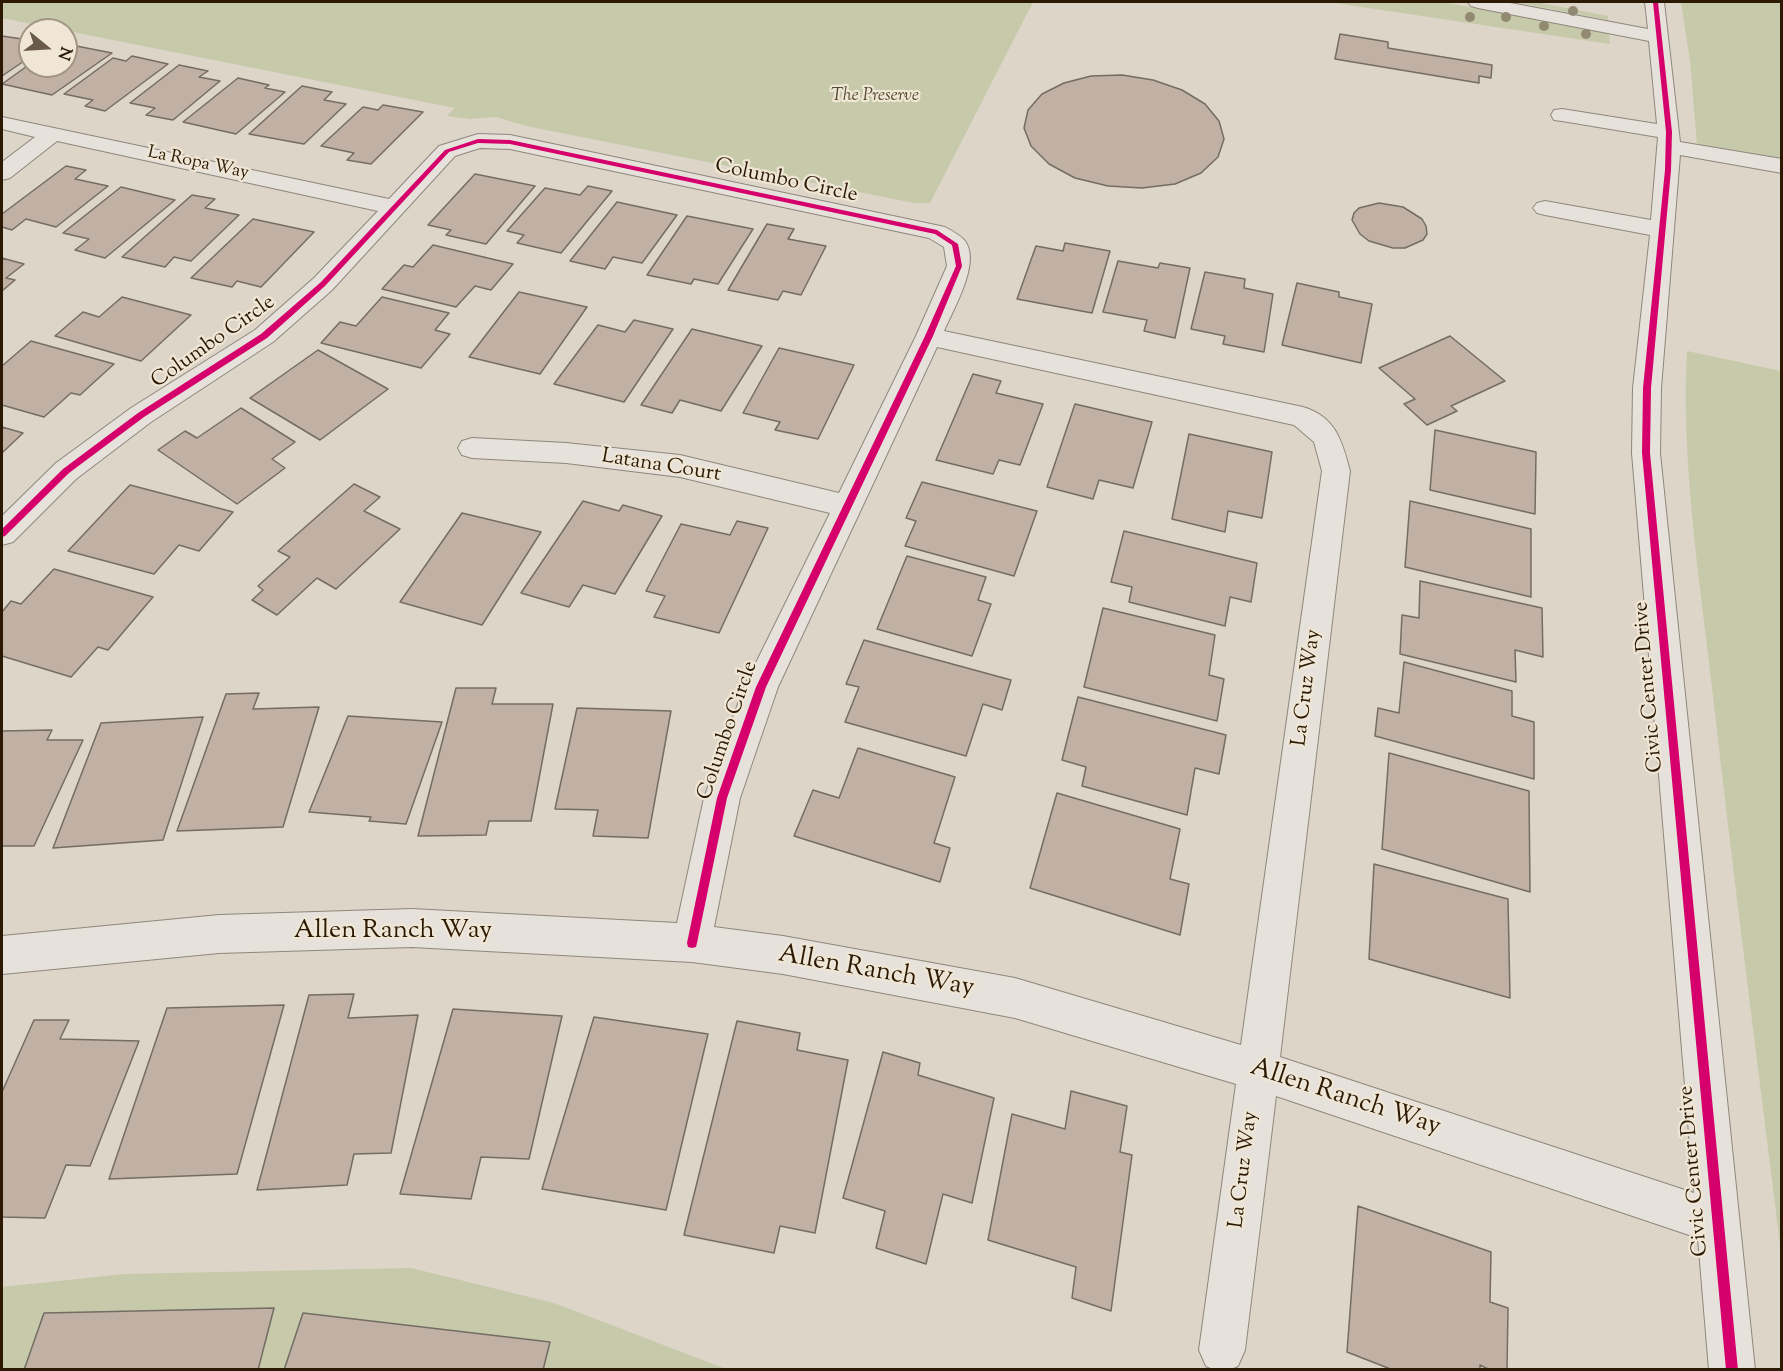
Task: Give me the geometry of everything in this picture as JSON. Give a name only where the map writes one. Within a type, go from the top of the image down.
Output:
[{"type":"street","points":[[1478,2],[1659,37]]},
{"type":"street","name":"Civic Center Drive","points":[[1655,2],[1669,139],[1664,230],[1647,388],[1646,453],[1732,1370]]},
{"type":"street","points":[[1562,114],[1782,166]]},
{"type":"street","name":"La Ropa Way","points":[[2,123],[394,207]]},
{"type":"street","points":[[2,173],[54,133]]},
{"type":"street","name":"Columbo Circle","points":[[2,534],[66,471],[141,415],[264,336],[323,284],[447,152],[478,141],[510,142],[937,232],[955,244],[959,267],[929,336],[761,687],[722,798],[692,943]]},
{"type":"street","points":[[1545,208],[1664,230]]},
{"type":"street","name":"La Cruz Way","points":[[929,336],[1303,417],[1328,437],[1336,471],[1222,1350]]},
{"type":"street","name":"Latana Court","points":[[472,448],[566,453],[680,466],[847,506]]},
{"type":"street","name":"Allen Ranch Way","points":[[2,955],[219,934],[412,928],[692,943],[783,956],[1015,998],[1258,1070],[1718,1223]]},
{"type":"green space","name":"The Preserve","points":[[2,2],[1033,2],[930,203],[914,203],[526,126],[496,117],[470,119],[447,116],[455,108],[78,33],[78,18],[18,18],[18,21],[2,18]]},
{"type":"green space","points":[[1328,2],[1443,2],[1609,33],[1610,44]]},
{"type":"green space","points":[[1513,2],[1535,2],[1608,16],[1608,20]]},
{"type":"green space","points":[[1681,2],[1781,2],[1781,158],[1697,144],[1690,61]]},
{"type":"green space","points":[[1687,351],[1781,371],[1781,1252],[1693,524],[1687,437]]},
{"type":"green space","points":[[411,1268],[554,1303],[726,1369],[2,1369],[2,1287],[124,1274]]},
{"type":"building","points":[[1340,34],[1388,42],[1388,48],[1492,65],[1491,78],[1479,76],[1479,83],[1335,59]]},
{"type":"building","points":[[2,36],[18,38],[18,65],[2,76]]},
{"type":"building","points":[[78,46],[112,53],[78,77]]},
{"type":"building","points":[[132,56],[168,64],[105,111],[85,106],[93,100],[64,94],[113,58],[126,61]]},
{"type":"building","points":[[179,65],[208,71],[199,77],[220,81],[173,120],[146,115],[155,108],[130,103]]},
{"type":"building","points":[[18,73],[18,78],[76,78],[52,95],[2,84]]},
{"type":"building","points":[[1122,75],[1153,80],[1182,90],[1205,104],[1219,121],[1224,139],[1218,157],[1201,173],[1175,184],[1142,188],[1108,186],[1075,178],[1049,164],[1031,146],[1024,128],[1028,110],[1042,94],[1064,83],[1091,76]]},
{"type":"building","points":[[238,78],[269,85],[265,88],[285,92],[236,134],[183,122]]},
{"type":"building","points":[[302,86],[332,92],[324,100],[346,104],[304,144],[249,134]]},
{"type":"building","points":[[383,105],[423,112],[371,164],[347,160],[354,153],[321,146],[363,107],[378,110]]},
{"type":"building","points":[[66,166],[86,170],[75,179],[108,186],[56,227],[26,219],[12,230],[2,227],[2,214]]},
{"type":"building","points":[[475,174],[535,186],[486,244],[446,235],[451,230],[428,225]]},
{"type":"building","points":[[588,186],[612,191],[561,253],[517,243],[524,235],[507,231],[545,188],[580,195]]},
{"type":"building","points":[[121,187],[175,200],[105,258],[75,250],[89,239],[63,233]]},
{"type":"building","points":[[192,195],[215,199],[205,208],[239,215],[191,261],[174,257],[165,267],[122,257]]},
{"type":"building","points":[[617,202],[677,215],[642,263],[613,257],[605,269],[570,261]]},
{"type":"building","points":[[1379,203],[1403,207],[1422,219],[1427,234],[1423,240],[1405,248],[1393,248],[1369,241],[1360,234],[1352,220],[1354,213],[1359,208]]},
{"type":"building","points":[[687,216],[753,229],[718,284],[694,279],[691,284],[647,275]]},
{"type":"building","points":[[253,219],[314,232],[261,287],[237,281],[232,287],[191,278]]},
{"type":"building","points":[[767,224],[794,229],[788,239],[826,246],[801,295],[783,291],[778,300],[728,290]]},
{"type":"building","points":[[1065,243],[1110,251],[1092,313],[1017,299],[1036,246],[1063,251]]},
{"type":"building","points":[[433,245],[513,264],[491,290],[475,286],[456,307],[382,289],[404,265],[413,267]]},
{"type":"building","points":[[2,258],[24,264],[6,278],[15,280],[2,291]]},
{"type":"building","points":[[1118,261],[1158,268],[1160,263],[1190,268],[1175,338],[1144,331],[1147,320],[1103,312]]},
{"type":"building","points":[[1205,272],[1245,279],[1244,288],[1273,294],[1264,352],[1223,344],[1225,336],[1191,329]]},
{"type":"building","points":[[1297,283],[1339,292],[1339,297],[1372,304],[1361,363],[1282,345]]},
{"type":"building","points":[[519,292],[587,307],[540,374],[469,357]]},
{"type":"building","points":[[122,297],[191,315],[141,361],[55,336],[83,312],[99,317]]},
{"type":"building","points":[[382,297],[449,313],[435,330],[450,334],[421,368],[321,343],[340,322],[356,326]]},
{"type":"building","points":[[634,320],[673,329],[624,402],[554,384],[598,325],[625,332]]},
{"type":"building","points":[[692,329],[762,346],[721,411],[680,400],[672,413],[641,405]]},
{"type":"building","points":[[1450,336],[1505,381],[1451,406],[1457,411],[1427,425],[1404,404],[1415,399],[1379,368]]},
{"type":"building","points":[[31,341],[114,364],[80,395],[71,393],[44,417],[2,405],[2,366]]},
{"type":"building","points":[[779,348],[854,365],[818,439],[775,430],[780,422],[743,413]]},
{"type":"building","points":[[318,350],[388,389],[320,440],[250,398]]},
{"type":"building","points":[[973,374],[1001,381],[996,393],[1043,404],[1020,465],[999,460],[993,474],[936,460]]},
{"type":"building","points":[[1075,404],[1152,422],[1133,488],[1099,480],[1093,499],[1047,487]]},
{"type":"building","points":[[241,408],[295,442],[272,459],[285,468],[237,504],[158,450],[185,431],[197,438]]},
{"type":"building","points":[[2,427],[23,433],[2,453]]},
{"type":"building","points":[[1435,430],[1536,452],[1535,514],[1430,490]]},
{"type":"building","points":[[1189,434],[1272,452],[1262,518],[1228,511],[1225,532],[1172,519]]},
{"type":"building","points":[[922,482],[1037,511],[1014,576],[905,546],[916,521],[906,518]]},
{"type":"building","points":[[354,484],[380,497],[364,511],[400,529],[336,589],[317,578],[277,615],[252,600],[263,590],[258,586],[290,557],[278,551]]},
{"type":"building","points":[[130,485],[233,512],[199,551],[179,545],[154,574],[68,551]]},
{"type":"building","points":[[583,501],[619,511],[623,505],[662,516],[615,594],[583,585],[569,607],[521,593]]},
{"type":"building","points":[[1410,501],[1531,529],[1531,597],[1405,567]]},
{"type":"building","points":[[462,513],[541,532],[482,625],[400,602]]},
{"type":"building","points":[[737,521],[768,528],[719,633],[654,617],[665,596],[646,591],[681,524],[730,535]]},
{"type":"building","points":[[1124,531],[1257,563],[1251,602],[1230,597],[1225,626],[1129,602],[1132,587],[1111,582]]},
{"type":"building","points":[[907,556],[986,577],[978,600],[991,604],[972,656],[877,629]]},
{"type":"building","points":[[54,569],[153,597],[108,650],[98,647],[71,677],[2,656],[2,612],[11,601],[21,604]]},
{"type":"building","points":[[1420,581],[1542,608],[1543,657],[1515,650],[1516,682],[1400,654],[1402,615],[1419,618]]},
{"type":"building","points":[[1103,608],[1215,635],[1209,675],[1224,679],[1217,721],[1084,687]]},
{"type":"building","points":[[864,640],[1011,680],[1002,710],[983,704],[966,756],[845,722],[859,687],[846,684]]},
{"type":"building","points":[[1404,662],[1512,691],[1512,716],[1534,722],[1534,779],[1375,736],[1378,708],[1399,713]]},
{"type":"building","points":[[456,688],[496,688],[492,704],[553,704],[531,821],[489,821],[486,835],[418,836]]},
{"type":"building","points":[[259,693],[253,709],[319,707],[283,827],[177,831],[226,694]]},
{"type":"building","points":[[1078,697],[1226,735],[1219,774],[1195,768],[1187,815],[1082,786],[1086,767],[1062,760]]},
{"type":"building","points":[[577,708],[671,711],[648,838],[593,836],[598,810],[555,809]]},
{"type":"building","points":[[348,716],[442,722],[406,824],[369,821],[371,817],[309,812]]},
{"type":"building","points":[[203,717],[163,840],[53,848],[101,723]]},
{"type":"building","points":[[52,730],[47,740],[83,740],[34,846],[2,846],[2,731]]},
{"type":"building","points":[[858,748],[955,777],[934,843],[950,848],[940,882],[794,836],[813,790],[839,798]]},
{"type":"building","points":[[1389,753],[1529,791],[1530,892],[1382,849]]},
{"type":"building","points":[[1057,793],[1180,829],[1170,879],[1189,884],[1180,935],[1030,888]]},
{"type":"building","points":[[1374,864],[1508,899],[1510,998],[1369,959]]},
{"type":"building","points":[[354,994],[348,1018],[418,1015],[391,1153],[354,1154],[347,1185],[257,1190],[309,995]]},
{"type":"building","points":[[284,1005],[237,1174],[109,1179],[167,1008]]},
{"type":"building","points":[[453,1009],[562,1016],[529,1159],[481,1157],[471,1199],[400,1194]]},
{"type":"building","points":[[594,1017],[708,1034],[666,1210],[542,1189]]},
{"type":"building","points":[[34,1020],[69,1020],[60,1039],[139,1041],[90,1166],[66,1165],[45,1218],[2,1217],[2,1092]]},
{"type":"building","points":[[737,1021],[800,1033],[797,1050],[848,1060],[815,1233],[780,1226],[774,1253],[684,1235]]},
{"type":"building","points":[[883,1052],[920,1063],[918,1075],[994,1098],[972,1203],[943,1194],[926,1264],[876,1248],[885,1211],[843,1198]]},
{"type":"building","points":[[1071,1091],[1127,1106],[1120,1152],[1132,1155],[1111,1311],[1072,1298],[1076,1267],[988,1240],[1012,1114],[1065,1129]]},
{"type":"building","points":[[1358,1206],[1491,1252],[1490,1302],[1508,1308],[1507,1370],[1490,1370],[1480,1365],[1480,1370],[1393,1370],[1347,1352]]},
{"type":"building","points":[[274,1308],[258,1370],[24,1370],[44,1313]]},
{"type":"building","points":[[303,1313],[550,1342],[543,1370],[284,1370]]},
{"type":"cycle path","points":[[1655,2],[1669,132],[1668,170],[1647,388],[1646,453],[1732,1370]]},
{"type":"cycle path","points":[[2,534],[66,471],[141,415],[264,336],[323,284],[447,151],[478,141],[510,142],[937,232],[955,244],[959,266],[929,336],[761,687],[722,798],[692,943]]}]
